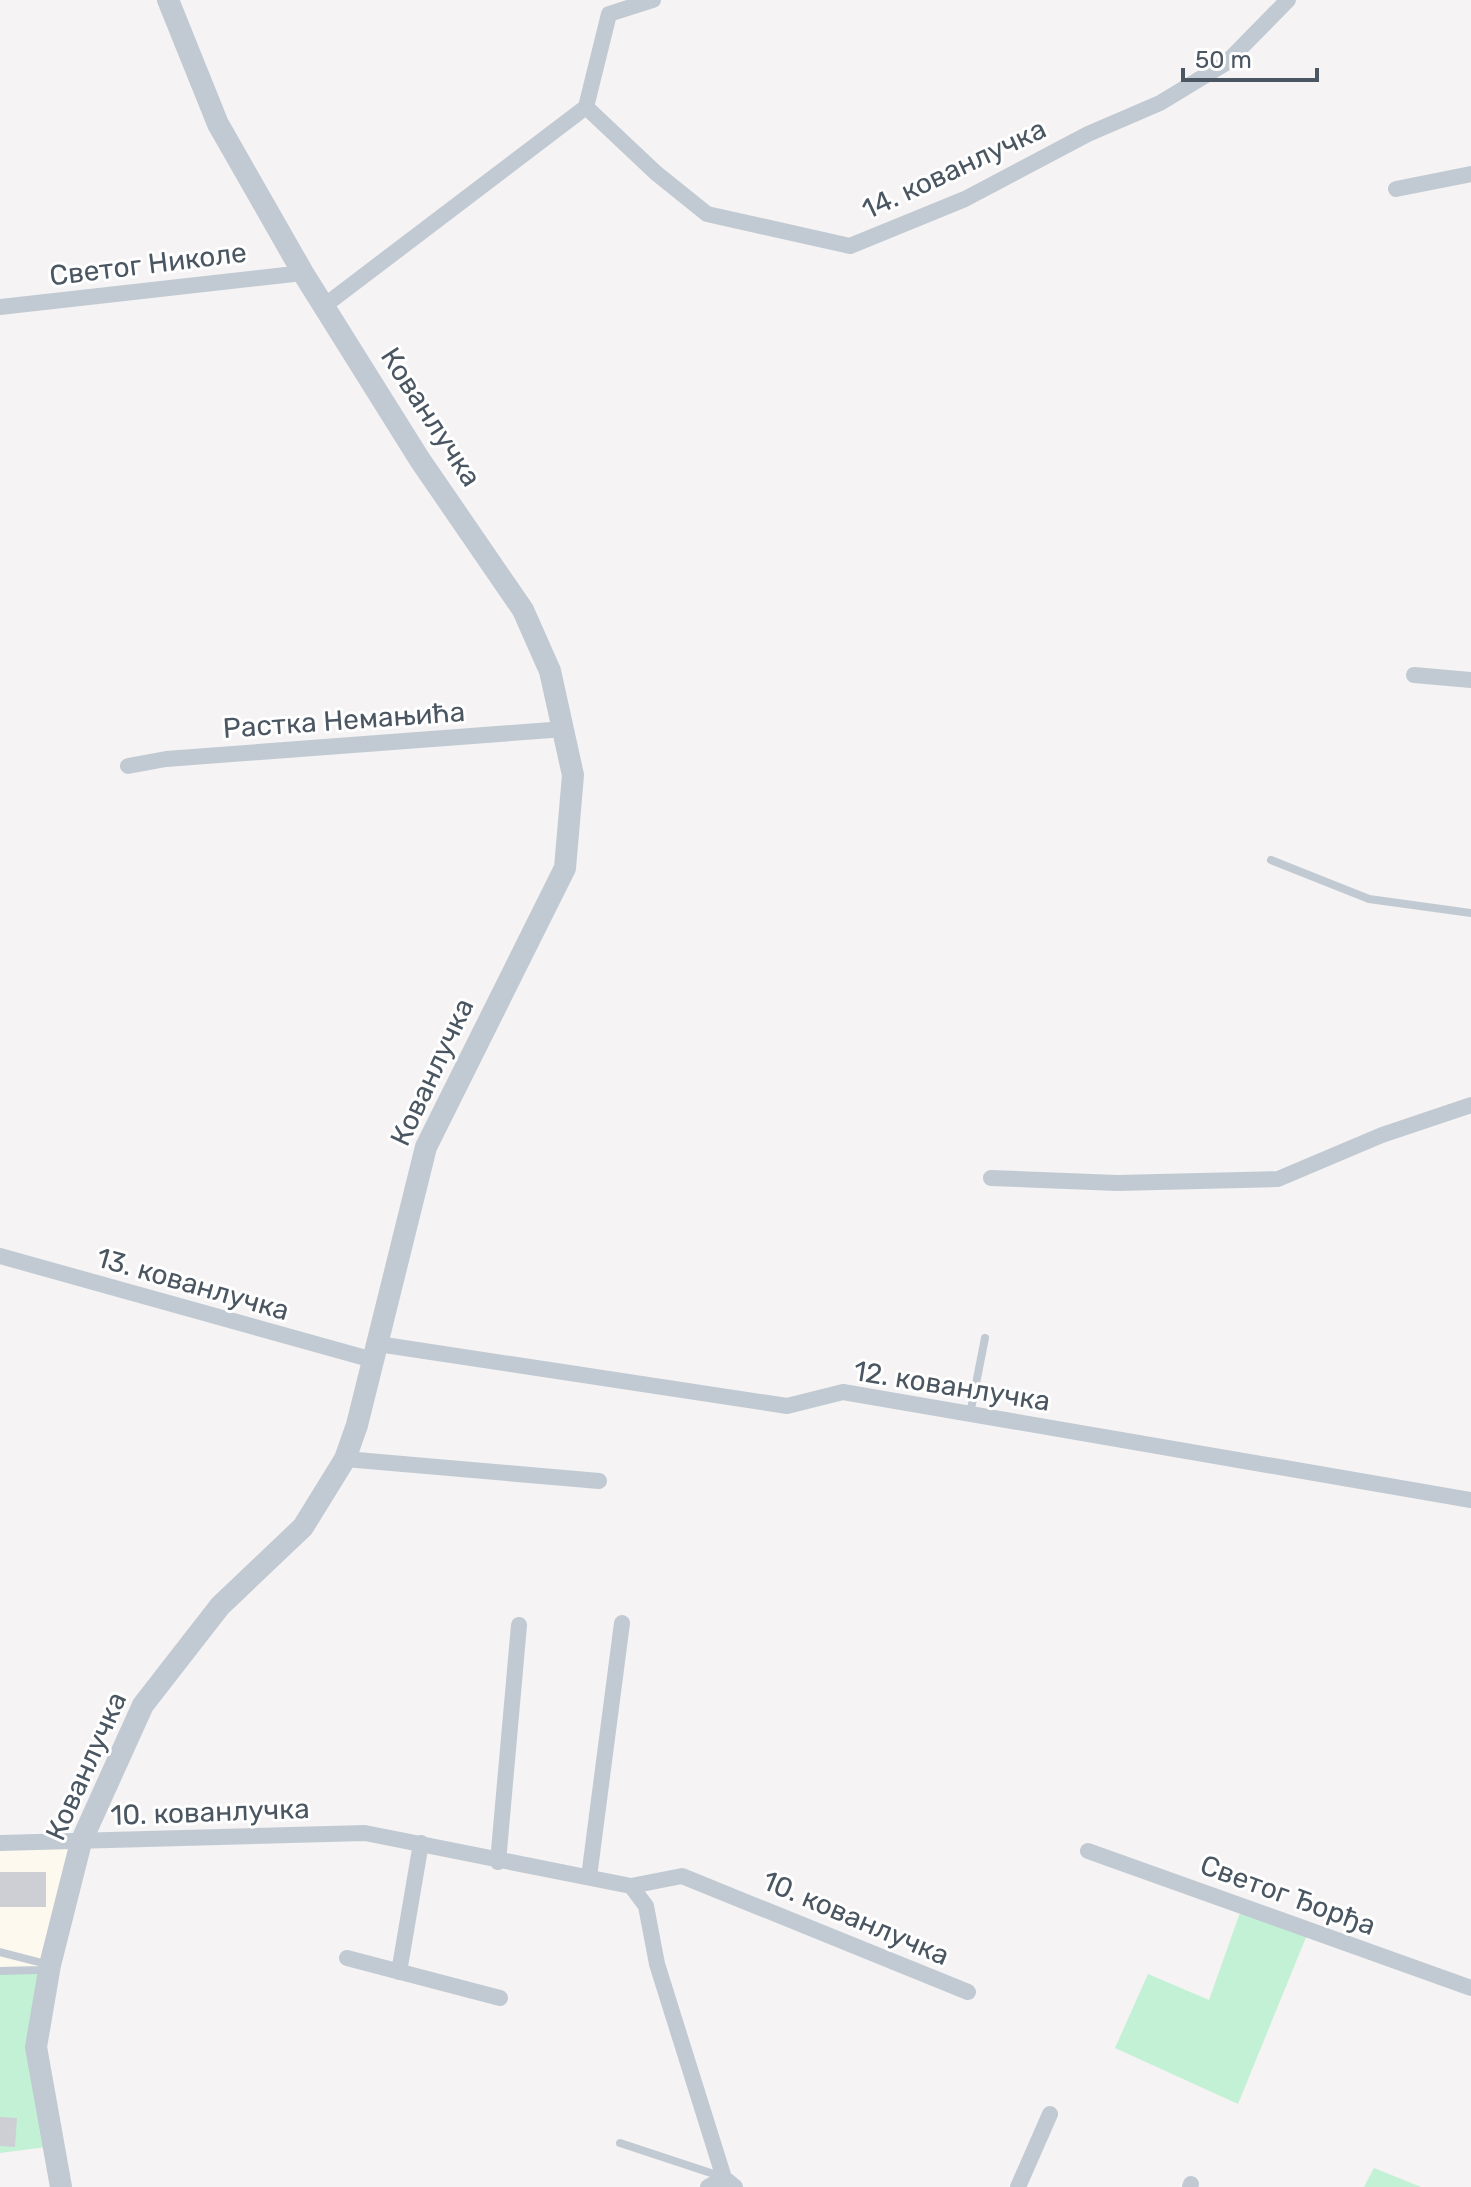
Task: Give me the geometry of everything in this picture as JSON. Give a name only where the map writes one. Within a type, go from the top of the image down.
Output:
[{"type":"street","name":"Кованлучка","points":[[61,2187],[36,2047],[50,1968],[81,1842],[143,1705],[220,1606],[303,1527],[345,1459],[426,1147],[565,868],[573,775],[550,671],[523,610],[420,460],[303,273],[218,124],[168,0]]},
{"type":"street","points":[[324,306],[586,107],[609,14],[653,0]]},
{"type":"street","name":"14. кованлучка","points":[[586,107],[656,173],[707,214],[850,246],[965,199],[1088,134],[1160,103],[1226,63],[1288,0]]},
{"type":"street","points":[[1396,189],[1471,174]]},
{"type":"street","name":"Светог Николе","points":[[0,307],[303,273]]},
{"type":"street","points":[[1414,675],[1471,680]]},
{"type":"street","name":"Растка Немањића","points":[[128,766],[166,759],[565,729]]},
{"type":"street","points":[[991,1178],[1117,1183],[1278,1179],[1382,1135],[1471,1105]]},
{"type":"street","name":"13. кованлучка","points":[[0,1256],[375,1352]]},
{"type":"street","name":"12. кованлучка","points":[[375,1352],[787,1406],[843,1392],[1471,1500]]},
{"type":"street","points":[[345,1459],[599,1481]]},
{"type":"street","points":[[589,1877],[622,1623]]},
{"type":"street","points":[[498,1862],[519,1625]]},
{"type":"street","name":"10. кованлучка","points":[[0,1843],[365,1833],[498,1862],[631,1886],[682,1876],[968,1992]]},
{"type":"street","points":[[399,1972],[421,1843]]},
{"type":"street","name":"Светог Ђорђа","points":[[1088,1851],[1471,1988]]},
{"type":"street","points":[[631,1886],[646,1906],[657,1964],[730,2182],[708,2187]]},
{"type":"street","points":[[347,1958],[500,1998]]},
{"type":"street","points":[[1018,2187],[1050,2114]]},
{"type":"lane","points":[[1271,860],[1369,899],[1471,913]]},
{"type":"lane","points":[[970,1415],[985,1338]]},
{"type":"lane","points":[[0,1955],[50,1968]]},
{"type":"lane","points":[[0,1969],[50,1968]]},
{"type":"lane","points":[[620,2143],[730,2182]]},
{"type":"shaded area","points":[[81,1842],[0,2153],[0,1843]]},
{"type":"green space","points":[[1242,1907],[1309,1930],[1238,2104],[1115,2048],[1148,1974],[1209,2000]]},
{"type":"green space","points":[[0,1971],[49,1971],[36,2047],[54,2146],[0,2153]]},
{"type":"green space","points":[[1374,2168],[1421,2187],[1364,2187]]},
{"type":"building","points":[[0,1872],[46,1872],[46,1907],[0,1907]]},
{"type":"building","points":[[0,2117],[17,2118],[15,2147],[0,2146]]}]
